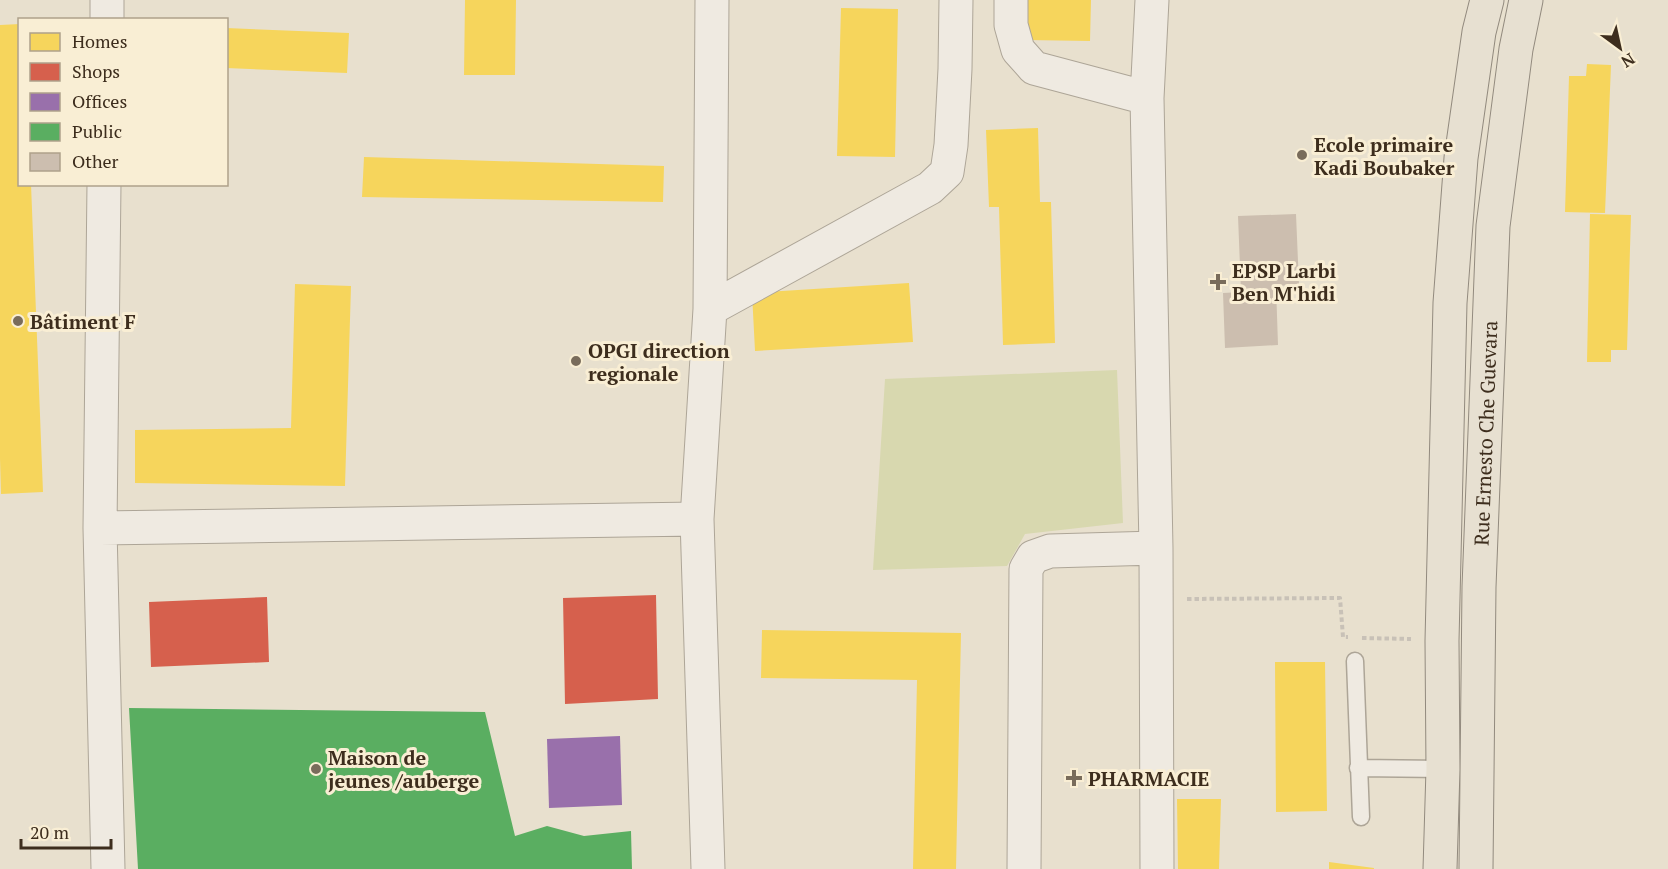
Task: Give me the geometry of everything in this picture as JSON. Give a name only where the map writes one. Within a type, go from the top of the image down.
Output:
[{"type":"main road","points":[[1440,869],[1443,769],[1442,641],[1450,303],[1461,158],[1479,32],[1487,0]]},
{"type":"main road","name":"Rue Ernesto Che Guevara","points":[[1476,869],[1479,588],[1492,226],[1516,49],[1526,0]]},
{"type":"street","points":[[107,0],[107,18]]},
{"type":"street","points":[[708,869],[697,519],[710,309],[712,0]]},
{"type":"street","points":[[710,309],[930,188],[946,172],[951,145],[956,0]]},
{"type":"street","points":[[1011,0],[1011,25],[1018,50],[1034,68],[1147,98]]},
{"type":"street","points":[[1152,0],[1147,98],[1156,548],[1157,869]]},
{"type":"street","points":[[104,186],[100,528],[108,869]]},
{"type":"street","points":[[100,528],[697,519]]},
{"type":"street","points":[[1024,869],[1026,569],[1033,557],[1050,551],[1156,548]]},
{"type":"lane","points":[[1355,661],[1361,817]]},
{"type":"lane","points":[[1358,768],[1443,769]]},
{"type":"path","points":[[1203,599],[1340,598],[1343,637],[1442,641]]},
{"type":"green space","points":[[1117,370],[1123,523],[1025,534],[1007,566],[873,570],[885,379]]},
{"type":"building: Homes","points":[[465,0],[516,0],[515,75],[464,75]]},
{"type":"building: Homes","points":[[1027,0],[1091,0],[1090,41],[1026,40]]},
{"type":"building: Homes","points":[[841,8],[898,9],[895,157],[837,156]]},
{"type":"building: Homes","name":"Bâtiment F","points":[[18,24],[18,186],[31,186],[43,492],[1,494],[0,458],[0,25]]},
{"type":"building: Homes","points":[[228,28],[349,33],[347,73],[228,68]]},
{"type":"building: Homes","points":[[1587,64],[1611,65],[1605,213],[1565,212],[1569,76],[1586,76]]},
{"type":"building: Homes","points":[[1038,128],[1040,202],[1051,202],[1055,343],[1003,345],[999,207],[989,207],[986,130]]},
{"type":"building: Homes","points":[[364,157],[664,166],[663,202],[362,197]]},
{"type":"building: Homes","points":[[1590,214],[1631,215],[1627,350],[1611,350],[1611,362],[1587,362]]},
{"type":"building: Homes","points":[[909,283],[913,342],[755,351],[752,293]]},
{"type":"building: Homes","points":[[295,284],[351,286],[345,486],[135,483],[135,430],[291,428]]},
{"type":"building: Homes","points":[[762,630],[961,633],[956,869],[913,869],[917,680],[761,678]]},
{"type":"building: Homes","points":[[1275,662],[1325,662],[1327,811],[1276,812]]},
{"type":"building: Homes","points":[[1177,799],[1221,799],[1219,869],[1178,869]]},
{"type":"building: Homes","points":[[1329,862],[1374,868],[1374,869],[1329,869]]},
{"type":"building: Shops","points":[[656,595],[658,699],[565,704],[563,598]]},
{"type":"building: Shops","points":[[267,597],[269,662],[151,667],[149,602]]},
{"type":"building: Offices","points":[[620,736],[622,805],[549,808],[547,739]]},
{"type":"building: Public","name":"Maison de jeunes /auberge","points":[[129,708],[485,712],[515,836],[547,826],[584,836],[631,831],[632,869],[138,869]]},
{"type":"building: Other","points":[[1296,214],[1299,285],[1276,286],[1278,345],[1225,348],[1223,293],[1241,292],[1238,216]]},
{"type":"place","name":"Ecole primaire Kadi Boubaker","points":[[1302,155]]},
{"type":"place","name":"EPSP Larbi Ben M'hidi","points":[[1218,282]]},
{"type":"place","name":"Bâtiment F","points":[[18,321]]},
{"type":"place","name":"OPGI direction regionale","points":[[576,361]]},
{"type":"place","name":"Maison de jeunes /auberge","points":[[316,769]]},
{"type":"place","name":"PHARMACIE","points":[[1074,778]]}]
